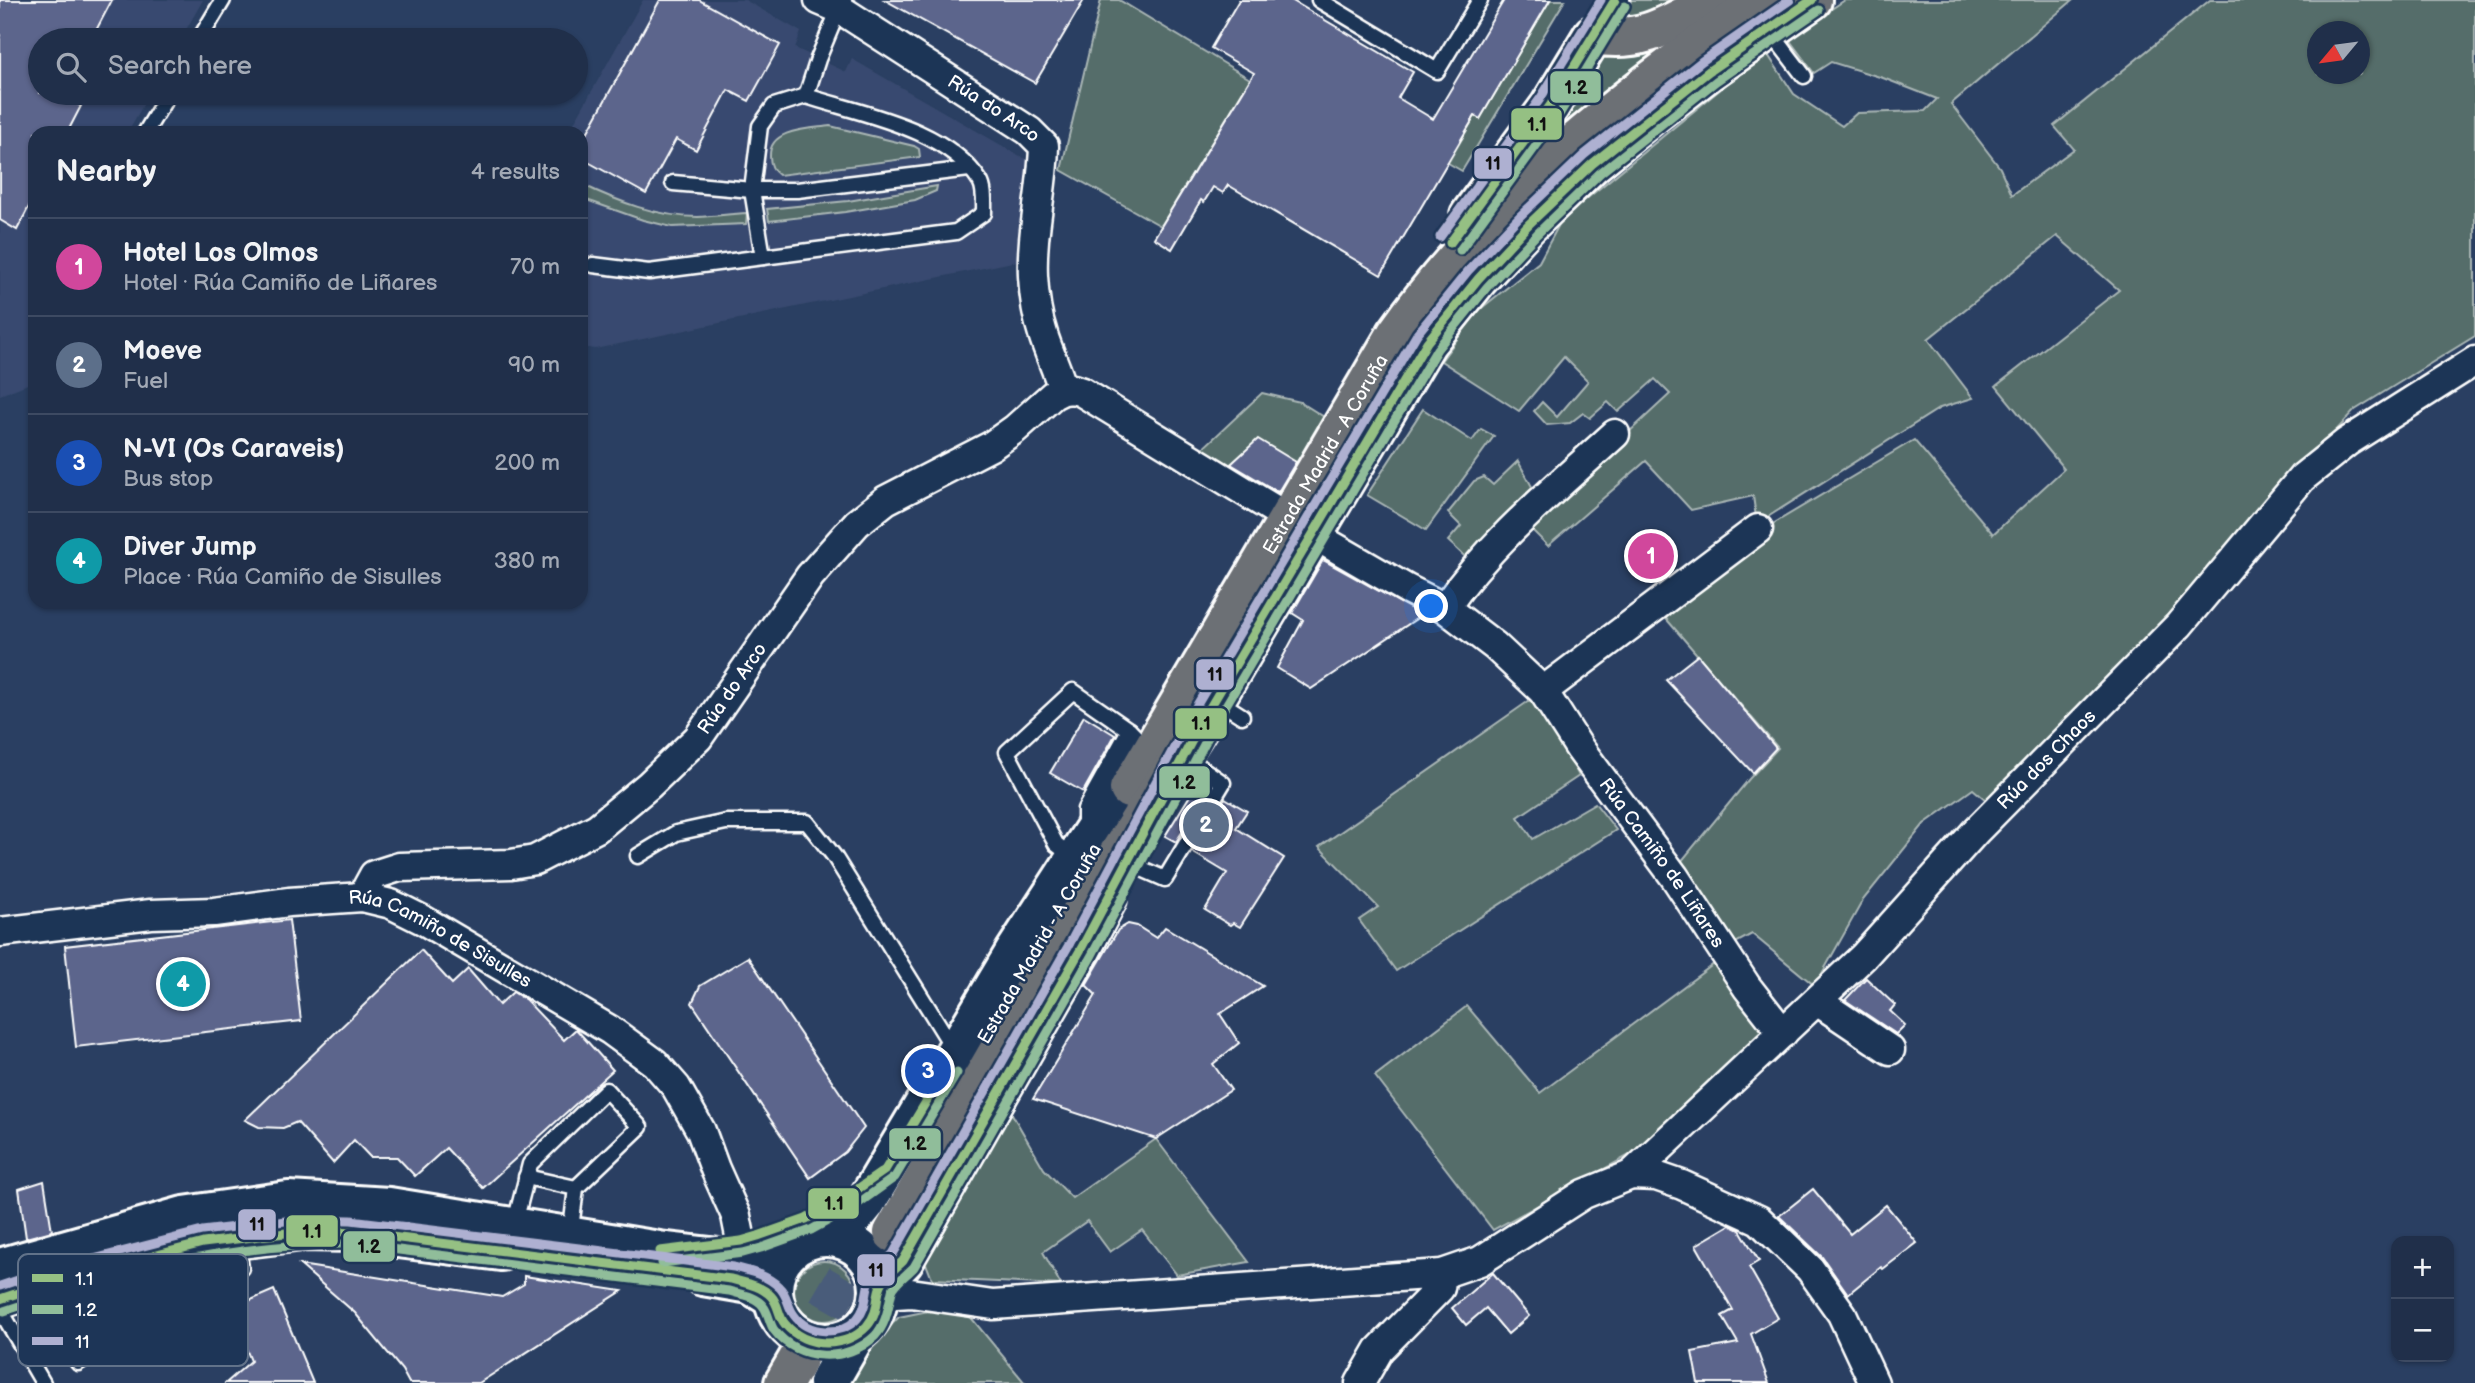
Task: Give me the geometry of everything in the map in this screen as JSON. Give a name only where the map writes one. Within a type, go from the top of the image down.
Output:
[{"type":"highway","points":[[1418,304],[1430,275],[1451,242],[1550,106],[1593,35],[1610,38],[1640,36],[1666,26],[1714,0]]},
{"type":"highway","name":"Estrada Madrid - A Coruña","points":[[885,1228],[1212,705],[1397,333],[1418,304],[1498,213],[1551,162],[1699,43],[1766,15],[1812,0]]},
{"type":"highway","name":"Estrada Madrid - A Coruña","points":[[1300,526],[1427,342],[1478,279],[1528,225],[1592,164],[1766,15]]},
{"type":"main road","points":[[830,1237],[865,1204],[1015,952],[1153,744],[1212,705]]},
{"type":"main road","points":[[880,1291],[903,1261],[1081,949],[1126,862],[1153,744]]},
{"type":"main road","points":[[659,1251],[741,1241],[806,1219],[833,1205],[885,1170]]},
{"type":"main road","points":[[50,1254],[184,1216],[288,1201],[389,1207],[737,1261],[789,1251]]},
{"type":"main road","points":[[161,1254],[203,1243],[303,1231],[351,1232],[731,1279],[760,1288],[799,1357]]},
{"type":"main road","points":[[830,1237],[848,1241],[864,1252],[875,1267],[880,1291],[876,1311],[867,1325],[855,1336],[841,1342],[811,1342],[797,1335],[799,1357],[774,1281],[779,1265],[789,1251],[801,1242],[830,1237]]},
{"type":"main road","points":[[0,1268],[18,1263]]},
{"type":"main road","points":[[0,1299],[18,1293]]},
{"type":"main road","points":[[764,1383],[779,1356],[799,1357],[855,1336]]},
{"type":"street","points":[[1593,35],[1615,0]]},
{"type":"street","name":"Rúa do Arco","points":[[362,897],[374,875],[399,867],[511,864],[535,860],[597,828],[649,785],[698,738],[810,576],[858,523],[886,500],[991,446],[1015,429],[1053,395],[1063,390],[1059,372],[1042,331],[1033,275],[1044,146],[1029,131],[833,3]]},
{"type":"street","name":"Rúa dos Chaos","points":[[1631,1175],[1863,957],[1976,831],[2179,625],[2302,478],[2347,442],[2475,361]]},
{"type":"street","points":[[1063,390],[1082,392],[1300,526]]},
{"type":"street","points":[[1445,608],[1461,584],[1499,541],[1615,434]]},
{"type":"street","name":"Rúa Camiño de Liñares","points":[[1300,526],[1407,589],[1445,608],[1495,646],[1543,691],[1580,749],[1674,876],[1747,987],[1783,1033]]},
{"type":"street","points":[[1543,691],[1758,529]]},
{"type":"street","name":"Rúa Camiño de Sisulles","points":[[0,932],[151,914],[214,912],[289,902],[362,897],[391,904],[610,1030],[655,1063],[676,1087],[701,1131],[736,1216],[741,1241]]},
{"type":"street","points":[[1817,1001],[1890,1050]]},
{"type":"street","points":[[880,1291],[993,1305],[1442,1274],[1480,1261],[1584,1195],[1631,1175],[1656,1176],[1759,1220],[1810,1269],[1842,1314],[1874,1383]]},
{"type":"street","points":[[1360,1383],[1379,1350],[1440,1288],[1442,1274]]},
{"type":"lane","points":[[206,28],[223,0]]},
{"type":"lane","points":[[1328,2],[1437,71],[1480,0]]},
{"type":"lane","points":[[806,96],[833,3]]},
{"type":"lane","points":[[1766,15],[1804,76]]},
{"type":"lane","points":[[593,265],[649,272],[956,232],[985,213],[982,183],[969,169],[926,135],[806,96],[774,106],[760,126],[752,190],[763,257]]},
{"type":"lane","points":[[149,126],[162,105]]},
{"type":"lane","points":[[673,183],[752,190],[797,190],[969,169]]},
{"type":"lane","points":[[1080,853],[1056,844],[1007,752],[1073,691],[1153,744]]},
{"type":"lane","points":[[638,856],[676,833],[726,822],[807,822],[834,856],[955,1052]]},
{"type":"lane","points":[[514,1228],[530,1164],[606,1090],[640,1127],[576,1188],[570,1237]]},
{"type":"lane","points":[[526,1177],[576,1188]]},
{"type":"lane","points":[[237,1239],[239,1254]]},
{"type":"lane","points":[[0,1309],[18,1340]]},
{"type":"lane","points":[[33,1366],[43,1383]]},
{"type":"shaded area","points":[[0,0],[203,0],[187,28],[28,28],[28,105],[143,105],[131,126],[28,126],[28,384],[0,395]]},
{"type":"shaded area","points":[[643,0],[745,0],[801,32],[795,48],[846,72],[852,59],[1034,164],[1022,260],[595,349],[588,348],[588,126],[572,126],[584,105],[588,105],[588,98]]},
{"type":"green space","points":[[1101,0],[1119,0],[1250,79],[1161,226],[1061,170]]},
{"type":"green space","points":[[1550,0],[1565,0],[1462,171],[1448,163],[1475,116],[1480,118]]},
{"type":"green space","points":[[1627,0],[1684,0],[1625,20],[1619,14]]},
{"type":"green space","points":[[1845,0],[2073,0],[1951,104],[2000,168],[2012,195],[2074,149],[2054,126],[2210,0],[2475,0],[2475,336],[2355,410],[2271,501],[2180,611],[1993,806],[1973,789],[1924,824],[1863,900],[1815,986],[1752,934],[1732,945],[1680,863],[1778,748],[1662,614],[1766,528],[1914,440],[1993,534],[2064,469],[1996,386],[2119,290],[2057,236],[1928,339],[1973,398],[1940,408],[1766,518],[1756,517],[1753,496],[1691,510],[1646,461],[1548,546],[1528,526],[1670,394],[1655,379],[1618,412],[1608,402],[1590,418],[1583,413],[1570,423],[1547,425],[1534,411],[1542,402],[1557,417],[1588,381],[1564,357],[1519,411],[1441,361],[1478,311],[1539,262],[1562,219],[1766,52],[1794,94],[1842,126],[1857,113],[1925,111],[1937,99],[1831,62],[1814,73],[1788,38]]},
{"type":"green space","points":[[1682,35],[1538,152],[1594,57]]},
{"type":"green space","points":[[830,126],[914,146],[919,149],[920,157],[779,175],[775,171],[770,156],[776,140],[802,129]]},
{"type":"green space","points":[[937,186],[936,191],[915,200],[769,221],[767,209],[848,201]]},
{"type":"green space","points":[[588,187],[623,202],[667,214],[698,217],[747,213],[746,224],[672,227],[588,200]]},
{"type":"green space","points":[[1262,393],[1300,402],[1329,420],[1302,466],[1258,440],[1226,468],[1200,451]]},
{"type":"green space","points":[[1423,409],[1472,441],[1481,429],[1494,436],[1426,530],[1367,495]]},
{"type":"green space","points":[[1518,461],[1536,494],[1472,563],[1448,541],[1461,526],[1448,513],[1474,481],[1484,477],[1493,485]]},
{"type":"green space","points":[[1536,696],[1579,776],[1518,817],[1533,839],[1595,803],[1616,830],[1396,971],[1359,920],[1378,907],[1319,847]]},
{"type":"green space","points":[[1718,961],[1775,1032],[1637,1151],[1493,1230],[1375,1076],[1467,1006],[1540,1093]]},
{"type":"green space","points":[[1008,1107],[1044,1169],[1072,1198],[1156,1139],[1249,1262],[1177,1275],[1142,1230],[1110,1252],[1087,1221],[1043,1252],[1061,1285],[932,1279],[925,1261]]},
{"type":"green space","points":[[818,1261],[830,1261],[849,1274],[854,1291],[852,1303],[841,1316],[830,1321],[818,1321],[799,1308],[794,1297],[794,1285],[807,1266]]},
{"type":"green space","points":[[928,1311],[969,1315],[1025,1383],[845,1383],[874,1343],[899,1317]]},
{"type":"building","points":[[0,0],[112,0],[97,28],[28,28],[28,105],[81,106],[71,126],[28,126],[28,209],[17,230],[0,220]]},
{"type":"building","points":[[660,0],[699,0],[780,45],[749,101],[728,90],[696,150],[676,139],[646,194],[588,162],[588,131]]},
{"type":"building","points":[[885,0],[1084,0],[1035,83]]},
{"type":"building","points":[[1239,0],[1291,0],[1413,72],[1398,98],[1433,119],[1504,0],[1550,0],[1480,119],[1475,116],[1381,275],[1228,185],[1223,193],[1213,187],[1204,202],[1201,200],[1172,249],[1154,238],[1254,73],[1211,48]]},
{"type":"building","points":[[1258,439],[1296,462],[1278,492],[1231,464]]},
{"type":"building","points":[[1323,560],[1422,615],[1311,689],[1277,668],[1303,620],[1292,613]]},
{"type":"building","points":[[1698,655],[1776,748],[1753,773],[1666,680]]},
{"type":"building","points":[[1084,716],[1115,735],[1083,792],[1050,773]]},
{"type":"building","points":[[1199,781],[1209,788],[1176,842],[1165,836]]},
{"type":"building","points":[[1225,798],[1247,811],[1236,828],[1284,858],[1240,927],[1233,923],[1230,925],[1205,910],[1227,873],[1192,852]]},
{"type":"building","points":[[289,920],[301,1021],[76,1047],[65,946]]},
{"type":"building","points":[[1128,924],[1137,926],[1156,938],[1165,927],[1263,986],[1220,1014],[1239,1043],[1213,1064],[1231,1090],[1156,1139],[1033,1099],[1096,995],[1086,985],[1118,930]]},
{"type":"building","points":[[421,950],[452,984],[468,969],[499,1005],[513,992],[526,1000],[564,1040],[576,1029],[613,1070],[483,1188],[446,1148],[415,1176],[397,1157],[370,1157],[354,1140],[333,1163],[297,1122],[283,1128],[259,1127],[245,1120]]},
{"type":"building","points":[[748,957],[864,1128],[845,1152],[810,1178],[692,1003],[700,986]]},
{"type":"building","points":[[1866,978],[1895,1005],[1890,1011],[1905,1025],[1896,1034],[1845,1000]]},
{"type":"building","points":[[44,1181],[52,1231],[26,1238],[19,1189]]},
{"type":"building","points":[[1813,1189],[1850,1234],[1886,1205],[1917,1243],[1848,1294],[1822,1257],[1779,1216]]},
{"type":"building","points":[[1730,1225],[1740,1230],[1759,1261],[1749,1267],[1778,1318],[1751,1334],[1769,1383],[1698,1383],[1692,1352],[1738,1343],[1722,1316],[1733,1310],[1696,1245]]},
{"type":"building","points":[[300,1265],[502,1297],[524,1284],[524,1276],[622,1291],[479,1383],[409,1383],[402,1370],[355,1313]]},
{"type":"building","points":[[1493,1273],[1529,1316],[1508,1334],[1486,1308],[1466,1325],[1452,1308]]},
{"type":"building","points":[[274,1290],[313,1383],[226,1383],[251,1361],[248,1354],[248,1301]]},
{"type":"tunnel","points":[[798,1359],[877,1223]]},
{"type":"transit line","name":"11","points":[[1440,237],[1540,99],[1601,0]]},
{"type":"transit line","name":"1.1","points":[[1450,243],[1550,106],[1615,0]]},
{"type":"transit line","name":"11","points":[[113,1254],[202,1231],[302,1219],[351,1220],[734,1267],[758,1274],[774,1283],[784,1293],[794,1315],[807,1326],[825,1331],[850,1325],[863,1311],[873,1275],[893,1254],[1070,943],[1194,710],[1417,334],[1468,271],[1519,217],[1584,155],[1702,61],[1790,0]]},
{"type":"transit line","name":"1.1","points":[[161,1254],[203,1243],[303,1231],[351,1232],[731,1279],[767,1292],[774,1299],[785,1324],[804,1338],[826,1343],[848,1339],[858,1334],[874,1315],[883,1282],[903,1261],[1081,949],[1205,716],[1427,342],[1478,279],[1528,225],[1592,164],[1709,71],[1812,0]]},
{"type":"transit line","name":"1.2","points":[[1460,250],[1560,113],[1625,6]]},
{"type":"transit line","name":"1.2","points":[[224,1254],[262,1248],[350,1244],[729,1291],[760,1303],[774,1330],[784,1341],[796,1348],[823,1355],[851,1351],[864,1345],[882,1326],[892,1291],[914,1267],[1092,955],[1216,722],[1437,349],[1487,287],[1600,173],[1716,81],[1819,10]]},
{"type":"transit line","name":"1.1","points":[[660,1251],[741,1241],[758,1236],[806,1219],[849,1195],[885,1170],[947,1067]]},
{"type":"transit line","name":"1.2","points":[[662,1263],[743,1253],[761,1248],[811,1230],[856,1205],[895,1177],[957,1073]]},
{"type":"transit line","name":"11","points":[[0,1286],[18,1280]]},
{"type":"transit line","name":"1.1","points":[[0,1299],[18,1293]]},
{"type":"transit line","name":"1.2","points":[[4,1311],[18,1307]]},
{"type":"place","name":"Hotel Los Olmos","points":[[1651,556]]},
{"type":"place","name":"Moeve","points":[[1206,825]]},
{"type":"place","name":"Diver Jump","points":[[183,984]]},
{"type":"place","name":"N-VI (Os Caraveis)","points":[[928,1071]]}]
